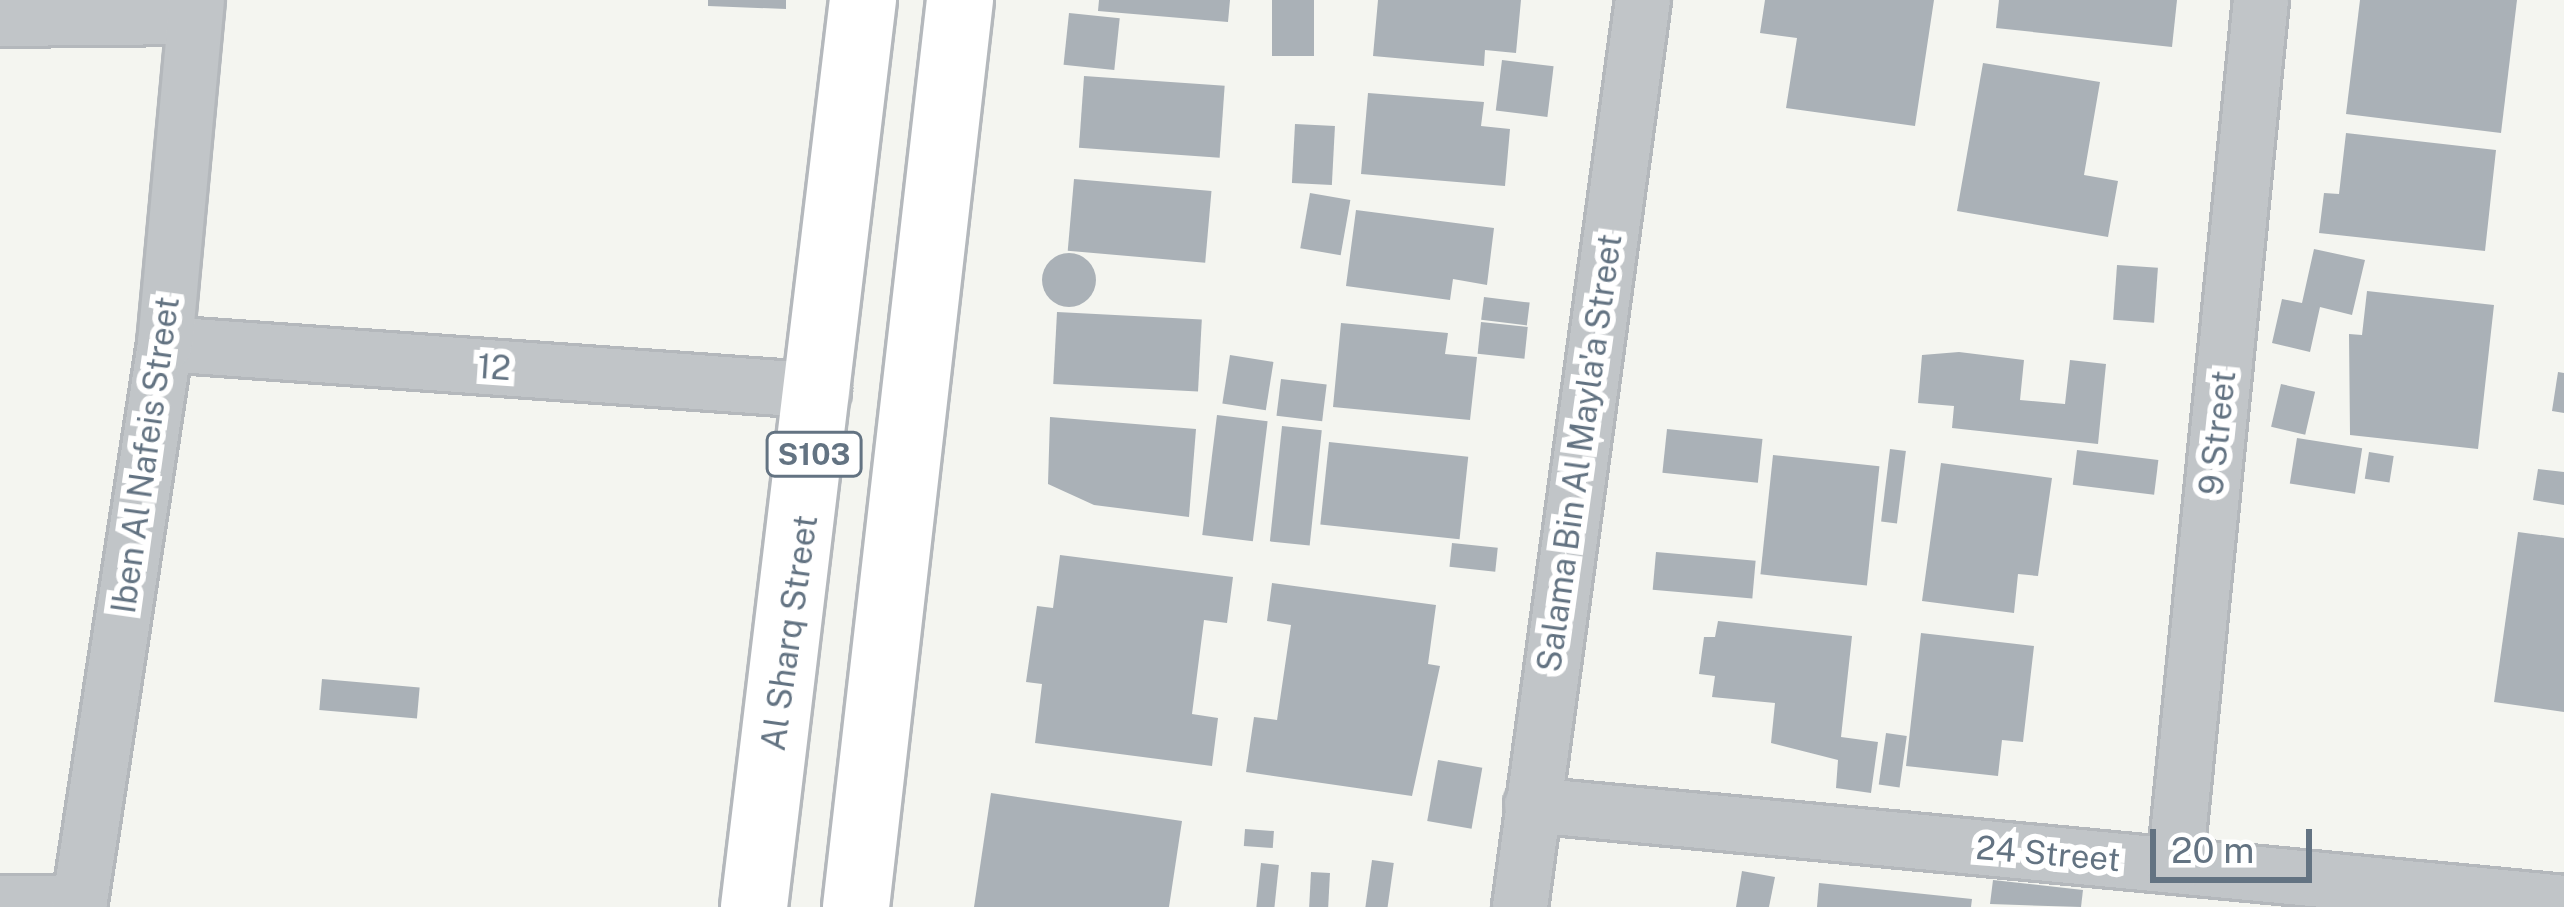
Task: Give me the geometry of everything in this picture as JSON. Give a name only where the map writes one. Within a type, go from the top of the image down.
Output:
[{"type":"main road","name":"Al Sharq Street","points":[[754,907],[823,391],[862,0]]},
{"type":"main road","name":"S103","points":[[856,907],[960,0]]},
{"type":"street","name":"Salama Bin Al Mayla'a Street","points":[[1520,907],[1643,0]]},
{"type":"street","name":"9 Street","points":[[2176,866],[2261,0]]},
{"type":"street","points":[[0,19],[196,9]]},
{"type":"street","name":"Iben Al Nafeis Street","points":[[79,905],[165,344],[196,9]]},
{"type":"street","name":"12","points":[[165,344],[823,391]]},
{"type":"street","name":"24 Street","points":[[1532,805],[2564,903]]},
{"type":"street","points":[[0,903],[79,905]]},
{"type":"building","points":[[708,0],[786,0],[786,9],[708,6]]},
{"type":"building","points":[[1099,0],[1230,0],[1228,22],[1098,11]]},
{"type":"building","points":[[1272,0],[1314,0],[1314,56],[1272,56]]},
{"type":"building","points":[[1378,0],[1521,0],[1516,53],[1485,50],[1484,66],[1373,56]]},
{"type":"building","points":[[1765,0],[1934,0],[1915,126],[1786,108],[1797,38],[1760,33]]},
{"type":"building","points":[[1999,0],[2177,0],[2172,47],[1996,28]]},
{"type":"building","points":[[2360,0],[2517,0],[2501,133],[2346,114]]},
{"type":"building","points":[[1069,13],[1120,18],[1114,70],[1064,65]]},
{"type":"building","points":[[1502,60],[1554,66],[1547,117],[1496,111]]},
{"type":"building","points":[[1983,63],[2100,82],[2084,175],[2118,181],[2108,237],[1957,211]]},
{"type":"building","points":[[1084,76],[1225,86],[1220,158],[1079,148]]},
{"type":"building","points":[[1368,93],[1484,102],[1481,126],[1510,129],[1505,186],[1361,174]]},
{"type":"building","points":[[1295,124],[1335,126],[1332,185],[1292,183]]},
{"type":"building","points":[[2346,133],[2496,150],[2485,251],[2319,233],[2324,193],[2339,194]]},
{"type":"building","points":[[1074,179],[1211,191],[1205,263],[1068,251]]},
{"type":"building","points":[[1310,193],[1350,200],[1341,255],[1300,248]]},
{"type":"building","points":[[1356,210],[1494,228],[1487,285],[1453,279],[1450,300],[1346,286]]},
{"type":"building","points":[[2314,249],[2365,260],[2352,315],[2320,307],[2310,352],[2272,343],[2282,299],[2302,303]]},
{"type":"building","points":[[1069,253],[1088,261],[1096,280],[1088,299],[1069,307],[1050,299],[1042,280],[1050,261]]},
{"type":"building","points":[[2117,265],[2158,268],[2154,323],[2113,320]]},
{"type":"building","points":[[2367,291],[2494,305],[2478,449],[2350,435],[2349,334],[2362,335]]},
{"type":"building","points":[[1484,297],[1530,303],[1527,325],[1481,320]]},
{"type":"building","points":[[1057,312],[1202,320],[1198,391],[1053,384]]},
{"type":"building","points":[[1481,322],[1528,327],[1524,359],[1478,354]]},
{"type":"building","points":[[1341,323],[1448,333],[1445,354],[1477,357],[1470,420],[1333,407]]},
{"type":"building","points":[[1959,352],[2024,360],[2020,400],[2065,404],[2070,360],[2106,364],[2098,444],[1952,428],[1954,406],[1918,403],[1922,355]]},
{"type":"building","points":[[1230,355],[1273,362],[1266,410],[1222,403]]},
{"type":"building","points":[[2558,372],[2564,373],[2564,413],[2552,411]]},
{"type":"building","points":[[1281,379],[1327,385],[1322,421],[1276,416]]},
{"type":"building","points":[[2281,384],[2315,392],[2305,435],[2271,427]]},
{"type":"building","points":[[1217,415],[1268,421],[1253,541],[1202,535]]},
{"type":"building","points":[[1050,417],[1196,429],[1189,517],[1094,505],[1048,484]]},
{"type":"building","points":[[1282,426],[1322,430],[1310,546],[1270,541]]},
{"type":"building","points":[[1667,429],[1762,439],[1758,483],[1662,473]]},
{"type":"building","points":[[2297,438],[2362,448],[2355,494],[2290,483]]},
{"type":"building","points":[[1329,442],[1468,457],[1460,539],[1320,525]]},
{"type":"building","points":[[1890,449],[1906,451],[1897,523],[1881,521]]},
{"type":"building","points":[[2077,450],[2158,460],[2154,495],[2073,485]]},
{"type":"building","points":[[2369,452],[2394,456],[2389,483],[2365,479]]},
{"type":"building","points":[[1773,455],[1879,466],[1867,586],[1760,574]]},
{"type":"building","points":[[1941,463],[2052,478],[2038,576],[2018,574],[2014,613],[1922,601]]},
{"type":"building","points":[[2538,469],[2564,472],[2564,505],[2533,500]]},
{"type":"building","points":[[2518,532],[2564,538],[2564,712],[2494,702]]},
{"type":"building","points":[[1452,543],[1498,548],[1495,572],[1449,567]]},
{"type":"building","points":[[1656,552],[1756,561],[1752,599],[1653,590]]},
{"type":"building","points":[[1060,555],[1233,577],[1227,623],[1204,620],[1192,714],[1218,718],[1212,766],[1035,743],[1042,684],[1026,682],[1037,606],[1053,608]]},
{"type":"building","points":[[1272,583],[1436,605],[1428,664],[1440,666],[1412,796],[1246,772],[1254,717],[1277,720],[1291,625],[1267,621]]},
{"type":"building","points":[[1718,621],[1852,636],[1841,737],[1878,742],[1871,793],[1836,788],[1838,760],[1771,743],[1775,703],[1712,697],[1715,676],[1699,674],[1704,637],[1715,637]]},
{"type":"building","points":[[1921,633],[2034,646],[2023,742],[2002,740],[1998,776],[1906,766]]},
{"type":"building","points":[[322,679],[420,688],[417,718],[319,710]]},
{"type":"building","points":[[1886,733],[1907,736],[1900,787],[1879,784]]},
{"type":"building","points":[[1438,760],[1482,768],[1472,829],[1427,821]]},
{"type":"building","points":[[991,793],[1182,821],[1169,907],[974,907]]},
{"type":"building","points":[[1245,829],[1274,831],[1273,848],[1244,846]]},
{"type":"building","points":[[1372,860],[1394,863],[1388,907],[1365,907]]},
{"type":"building","points":[[1261,863],[1279,865],[1274,907],[1256,907]]},
{"type":"building","points":[[1742,871],[1775,877],[1769,907],[1736,907]]},
{"type":"building","points":[[1311,872],[1330,873],[1328,907],[1309,907]]},
{"type":"building","points":[[1993,880],[2083,890],[2081,907],[1990,904]]},
{"type":"building","points":[[1819,883],[1972,899],[1971,907],[1817,907]]}]
